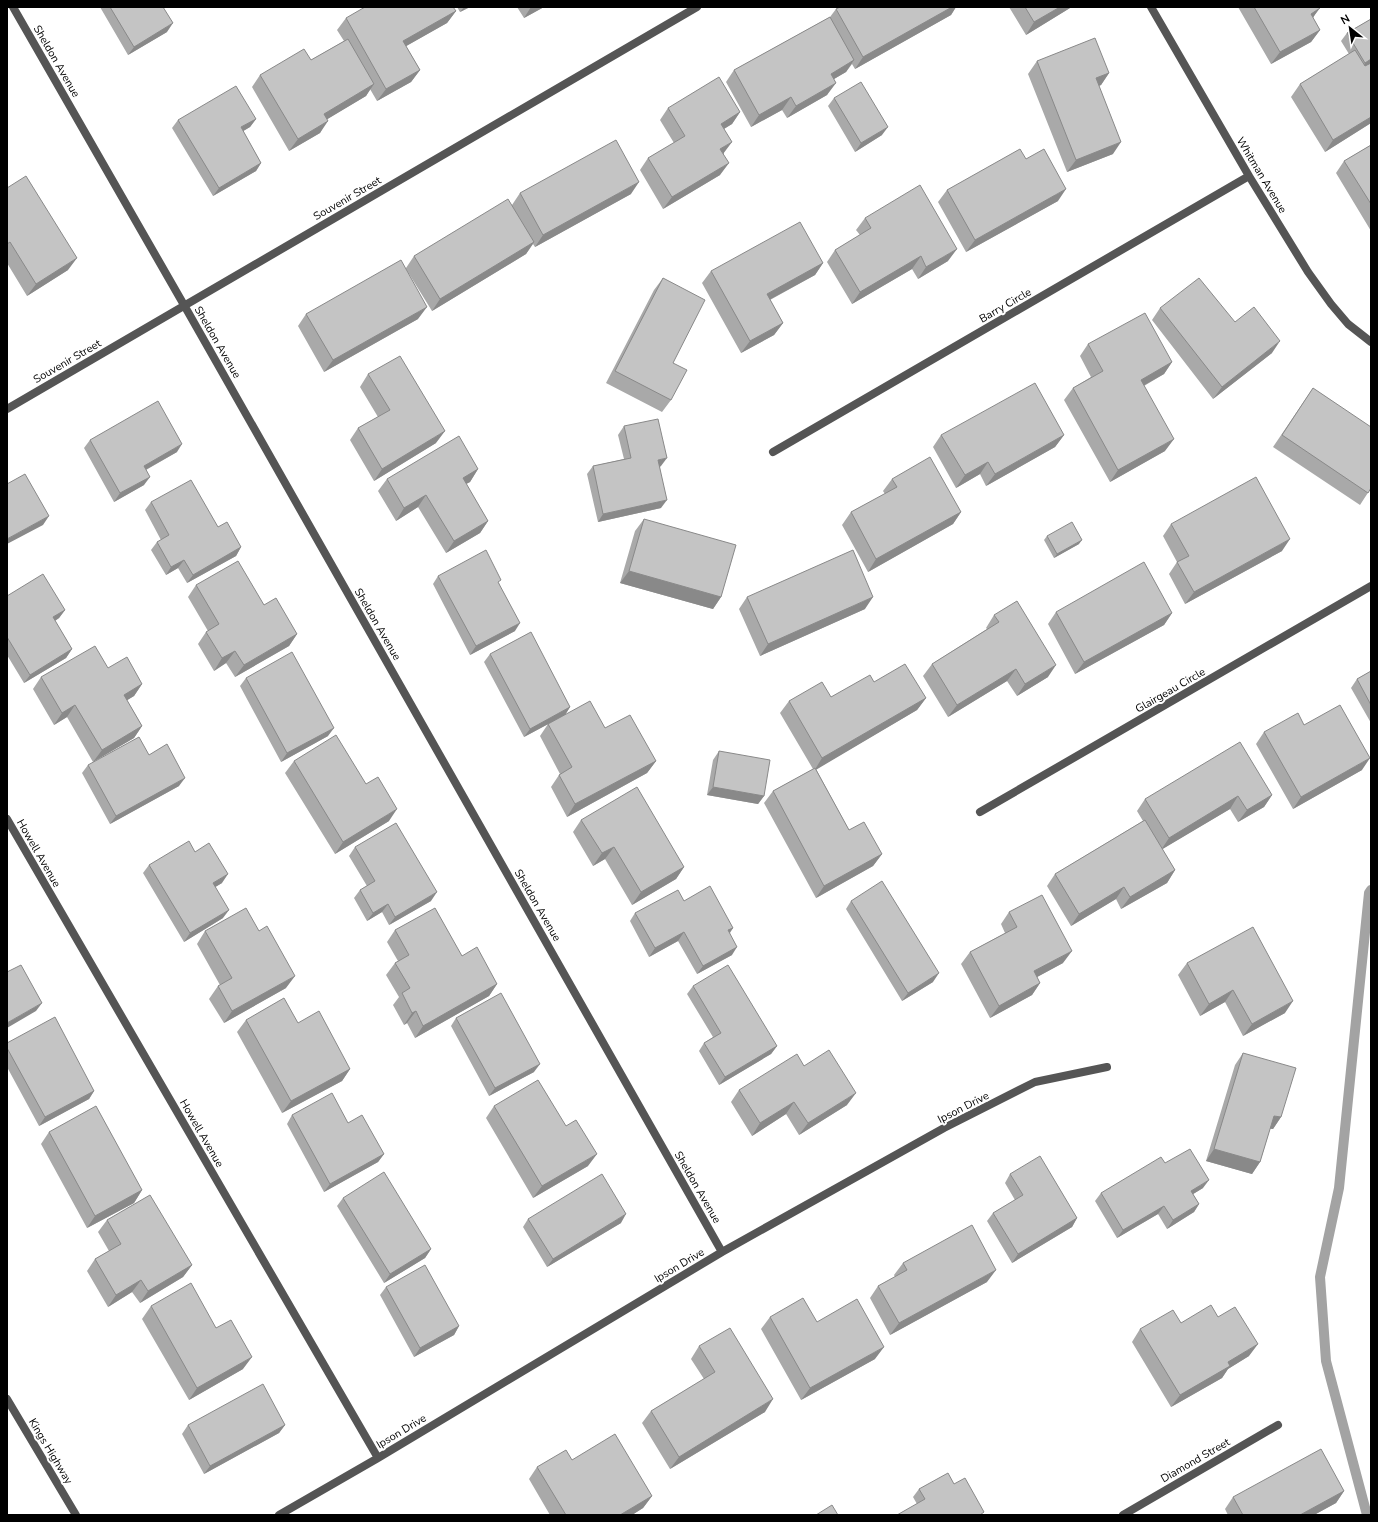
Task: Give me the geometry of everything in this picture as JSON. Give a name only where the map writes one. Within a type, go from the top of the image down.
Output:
[{"type":"street","name":"Sheldon Avenue","points":[[13,7],[722,1252]]},
{"type":"street","name":"Souvenir Street","points":[[7,409],[697,7]]},
{"type":"street","name":"Whitman Avenue","points":[[1150,7],[1249,176],[1308,272],[1331,304],[1348,324],[1371,342]]},
{"type":"street","name":"Barry Circle","points":[[773,452],[1249,176]]},
{"type":"street","name":"Glairgeau Circle","points":[[980,812],[1371,586]]},
{"type":"street","name":"Howell Avenue","points":[[7,819],[378,1458]]},
{"type":"street","name":"Ipson Drive","points":[[278,1515],[378,1458],[722,1252],[944,1128],[1035,1082],[1107,1067]]},
{"type":"street","name":"Kings Highway","points":[[7,1399],[76,1515]]},
{"type":"street","name":"Diamond Street","points":[[1123,1515],[1278,1425]]},
{"type":"building","points":[[110,7],[163,7],[173,23],[134,47]]},
{"type":"building","points":[[365,7],[453,7],[456,11],[403,41],[420,70],[386,89],[346,18]]},
{"type":"building","points":[[840,7],[952,7],[863,57],[836,9]]},
{"type":"building","points":[[1025,7],[1060,7],[1034,22]]},
{"type":"building","points":[[1254,7],[1319,7],[1320,8],[1311,14],[1320,30],[1280,52]]},
{"type":"building","points":[[830,17],[854,60],[831,74],[836,83],[796,106],[791,97],[759,115],[734,70]]},
{"type":"building","points":[[1371,19],[1371,59],[1365,63],[1347,33]]},
{"type":"building","points":[[1095,38],[1109,73],[1096,78],[1121,142],[1076,160],[1037,61]]},
{"type":"building","points":[[348,39],[374,84],[324,114],[328,121],[298,139],[260,75],[304,49],[311,60]]},
{"type":"building","points":[[1355,50],[1365,66],[1371,63],[1371,117],[1333,140],[1300,84]]},
{"type":"building","points":[[719,77],[740,112],[721,124],[732,142],[720,149],[729,163],[672,197],[648,158],[685,136],[668,108]]},
{"type":"building","points":[[861,82],[888,127],[861,143],[834,98]]},
{"type":"building","points":[[236,86],[256,119],[241,127],[261,163],[219,188],[178,120]]},
{"type":"building","points":[[616,140],[639,182],[543,235],[520,193]]},
{"type":"building","points":[[1371,145],[1371,204],[1344,161]]},
{"type":"building","points":[[1020,149],[1026,159],[1044,149],[1066,189],[975,240],[947,190]]},
{"type":"building","points":[[26,176],[77,258],[36,284],[10,242],[7,244],[7,188]]},
{"type":"building","points":[[920,185],[957,249],[926,267],[921,256],[860,292],[835,250],[871,228],[865,218]]},
{"type":"building","points":[[508,199],[534,242],[440,299],[414,256]]},
{"type":"building","points":[[800,222],[823,263],[767,294],[783,323],[750,341],[711,271]]},
{"type":"building","points":[[401,260],[427,307],[333,360],[306,314]]},
{"type":"building","points":[[663,278],[705,300],[673,363],[687,370],[671,400],[615,371]]},
{"type":"building","points":[[1199,278],[1235,322],[1254,307],[1280,341],[1222,387],[1160,308]]},
{"type":"building","points":[[1145,313],[1172,362],[1141,380],[1174,439],[1118,470],[1073,388],[1103,371],[1088,344]]},
{"type":"building","points":[[400,356],[445,431],[382,469],[358,428],[390,410],[368,374]]},
{"type":"building","points":[[1035,383],[1064,435],[995,474],[988,462],[965,475],[941,435]]},
{"type":"building","points":[[1313,388],[1371,427],[1371,488],[1368,493],[1282,435]]},
{"type":"building","points":[[158,401],[182,444],[144,466],[150,477],[120,493],[90,440]]},
{"type":"building","points":[[658,419],[667,458],[658,460],[667,500],[603,514],[593,466],[631,458],[624,426]]},
{"type":"building","points":[[459,436],[478,469],[463,478],[488,521],[454,541],[426,495],[404,508],[387,479]]},
{"type":"building","points":[[930,457],[961,512],[876,559],[851,512],[897,487],[892,479]]},
{"type":"building","points":[[25,474],[49,516],[7,539],[7,484]]},
{"type":"building","points":[[1256,477],[1290,539],[1194,592],[1177,562],[1189,556],[1171,524]]},
{"type":"building","points":[[191,480],[218,527],[227,522],[241,547],[193,575],[184,560],[171,567],[157,542],[169,535],[151,502]]},
{"type":"building","points":[[644,519],[736,545],[721,597],[629,571]]},
{"type":"building","points":[[1072,522],[1082,540],[1057,554],[1047,536]]},
{"type":"building","points":[[486,550],[501,580],[498,582],[520,623],[476,646],[438,576]]},
{"type":"building","points":[[853,550],[873,597],[768,644],[747,597]]},
{"type":"building","points":[[238,561],[264,605],[276,598],[297,634],[244,665],[235,651],[222,658],[206,632],[219,624],[196,585]]},
{"type":"building","points":[[1144,562],[1172,613],[1084,662],[1056,612]]},
{"type":"building","points":[[43,574],[65,610],[53,617],[72,649],[30,675],[7,637],[7,596]]},
{"type":"building","points":[[1017,601],[1056,665],[1025,684],[1016,669],[957,705],[932,664],[999,622],[994,615]]},
{"type":"building","points":[[531,632],[570,707],[530,729],[490,654]]},
{"type":"building","points":[[95,646],[108,668],[127,657],[142,684],[124,695],[142,726],[102,750],[75,705],[62,713],[41,677]]},
{"type":"building","points":[[292,652],[334,728],[287,753],[246,678]]},
{"type":"building","points":[[905,664],[926,698],[822,758],[789,701],[822,682],[831,697],[870,675],[874,682]]},
{"type":"building","points":[[1371,671],[1371,705],[1357,679]]},
{"type":"building","points":[[590,701],[605,728],[630,715],[656,761],[575,804],[559,775],[572,767],[548,724]]},
{"type":"building","points":[[1340,705],[1370,758],[1301,797],[1264,732],[1298,713],[1304,725]]},
{"type":"building","points":[[336,735],[366,784],[378,777],[397,809],[343,842],[294,761]]},
{"type":"building","points":[[139,737],[149,755],[167,744],[185,778],[116,816],[88,765]]},
{"type":"building","points":[[1240,742],[1272,795],[1247,810],[1238,796],[1169,838],[1145,799]]},
{"type":"building","points":[[719,751],[770,760],[764,796],[713,787]]},
{"type":"building","points":[[815,768],[849,830],[864,822],[882,854],[824,886],[773,791]]},
{"type":"building","points":[[637,787],[684,867],[641,892],[614,847],[602,853],[581,820]]},
{"type":"building","points":[[1145,820],[1175,870],[1130,897],[1124,887],[1079,914],[1055,874]]},
{"type":"building","points":[[396,823],[437,892],[395,917],[388,904],[373,913],[360,890],[375,881],[355,847]]},
{"type":"building","points":[[189,841],[195,852],[209,843],[228,874],[213,883],[229,910],[190,933],[149,865]]},
{"type":"building","points":[[882,881],[939,973],[908,993],[851,901]]},
{"type":"building","points":[[710,886],[733,928],[728,930],[737,947],[703,966],[684,932],[655,948],[635,913],[678,890],[684,901]]},
{"type":"building","points":[[1042,895],[1072,951],[1034,971],[1040,983],[999,1006],[970,952],[1017,927],[1009,912]]},
{"type":"building","points":[[246,908],[259,931],[267,926],[295,976],[232,1011],[218,986],[232,978],[205,931]]},
{"type":"building","points":[[435,908],[462,956],[477,947],[497,984],[423,1026],[416,1011],[412,1013],[402,993],[410,988],[395,963],[409,955],[395,930]]},
{"type":"building","points":[[1253,927],[1293,1001],[1252,1024],[1233,990],[1209,1004],[1187,963]]},
{"type":"building","points":[[21,965],[42,1003],[7,1023],[7,972]]},
{"type":"building","points":[[728,965],[777,1046],[725,1077],[704,1043],[721,1033],[693,986]]},
{"type":"building","points":[[501,993],[540,1064],[495,1088],[456,1018]]},
{"type":"building","points":[[284,998],[298,1023],[319,1011],[350,1069],[291,1101],[246,1020]]},
{"type":"building","points":[[55,1017],[94,1091],[45,1117],[7,1048],[7,1043]]},
{"type":"building","points":[[829,1050],[856,1093],[808,1123],[794,1102],[760,1123],[739,1090],[797,1054],[804,1066]]},
{"type":"building","points":[[1243,1053],[1296,1068],[1281,1117],[1274,1116],[1260,1162],[1214,1149]]},
{"type":"building","points":[[538,1080],[566,1126],[576,1120],[597,1154],[542,1186],[494,1106]]},
{"type":"building","points":[[332,1093],[348,1123],[362,1115],[384,1154],[330,1184],[292,1115]]},
{"type":"building","points":[[96,1106],[142,1190],[95,1216],[49,1132]]},
{"type":"building","points":[[1190,1149],[1209,1180],[1191,1191],[1199,1204],[1173,1220],[1164,1206],[1123,1230],[1101,1193],[1161,1157],[1165,1163]]},
{"type":"building","points":[[1040,1156],[1077,1218],[1018,1254],[993,1213],[1023,1195],[1010,1174]]},
{"type":"building","points":[[384,1172],[431,1249],[390,1274],[343,1198]]},
{"type":"building","points":[[602,1174],[626,1214],[553,1259],[528,1219]]},
{"type":"building","points":[[150,1195],[192,1265],[148,1291],[141,1280],[116,1295],[95,1259],[121,1244],[107,1220]]},
{"type":"building","points":[[972,1225],[996,1270],[899,1323],[878,1286],[907,1270],[903,1263]]},
{"type":"building","points":[[425,1265],[459,1326],[420,1348],[386,1287]]},
{"type":"building","points":[[191,1283],[216,1328],[231,1320],[252,1357],[197,1388],[151,1306]]},
{"type":"building","points":[[803,1298],[817,1322],[857,1299],[884,1347],[810,1388],[770,1317]]},
{"type":"building","points":[[1211,1305],[1218,1317],[1235,1307],[1258,1344],[1228,1362],[1230,1366],[1180,1395],[1140,1329],[1173,1310],[1181,1323]]},
{"type":"building","points":[[730,1328],[773,1399],[679,1457],[651,1411],[715,1372],[699,1346]]},
{"type":"building","points":[[263,1384],[285,1425],[210,1466],[188,1425]]},
{"type":"building","points":[[615,1434],[652,1496],[620,1515],[566,1515],[537,1467],[566,1450],[572,1460]]},
{"type":"building","points":[[1321,1449],[1344,1491],[1300,1515],[1243,1515],[1233,1497]]},
{"type":"building","points":[[948,1473],[954,1484],[965,1478],[984,1512],[980,1515],[897,1515],[925,1499],[919,1489]]},
{"type":"building","points":[[832,1505],[838,1515],[816,1515]]},
{"type":"waterway","points":[[1367,1515],[1326,1361],[1320,1277],[1339,1188],[1369,893],[1371,890]]}]
